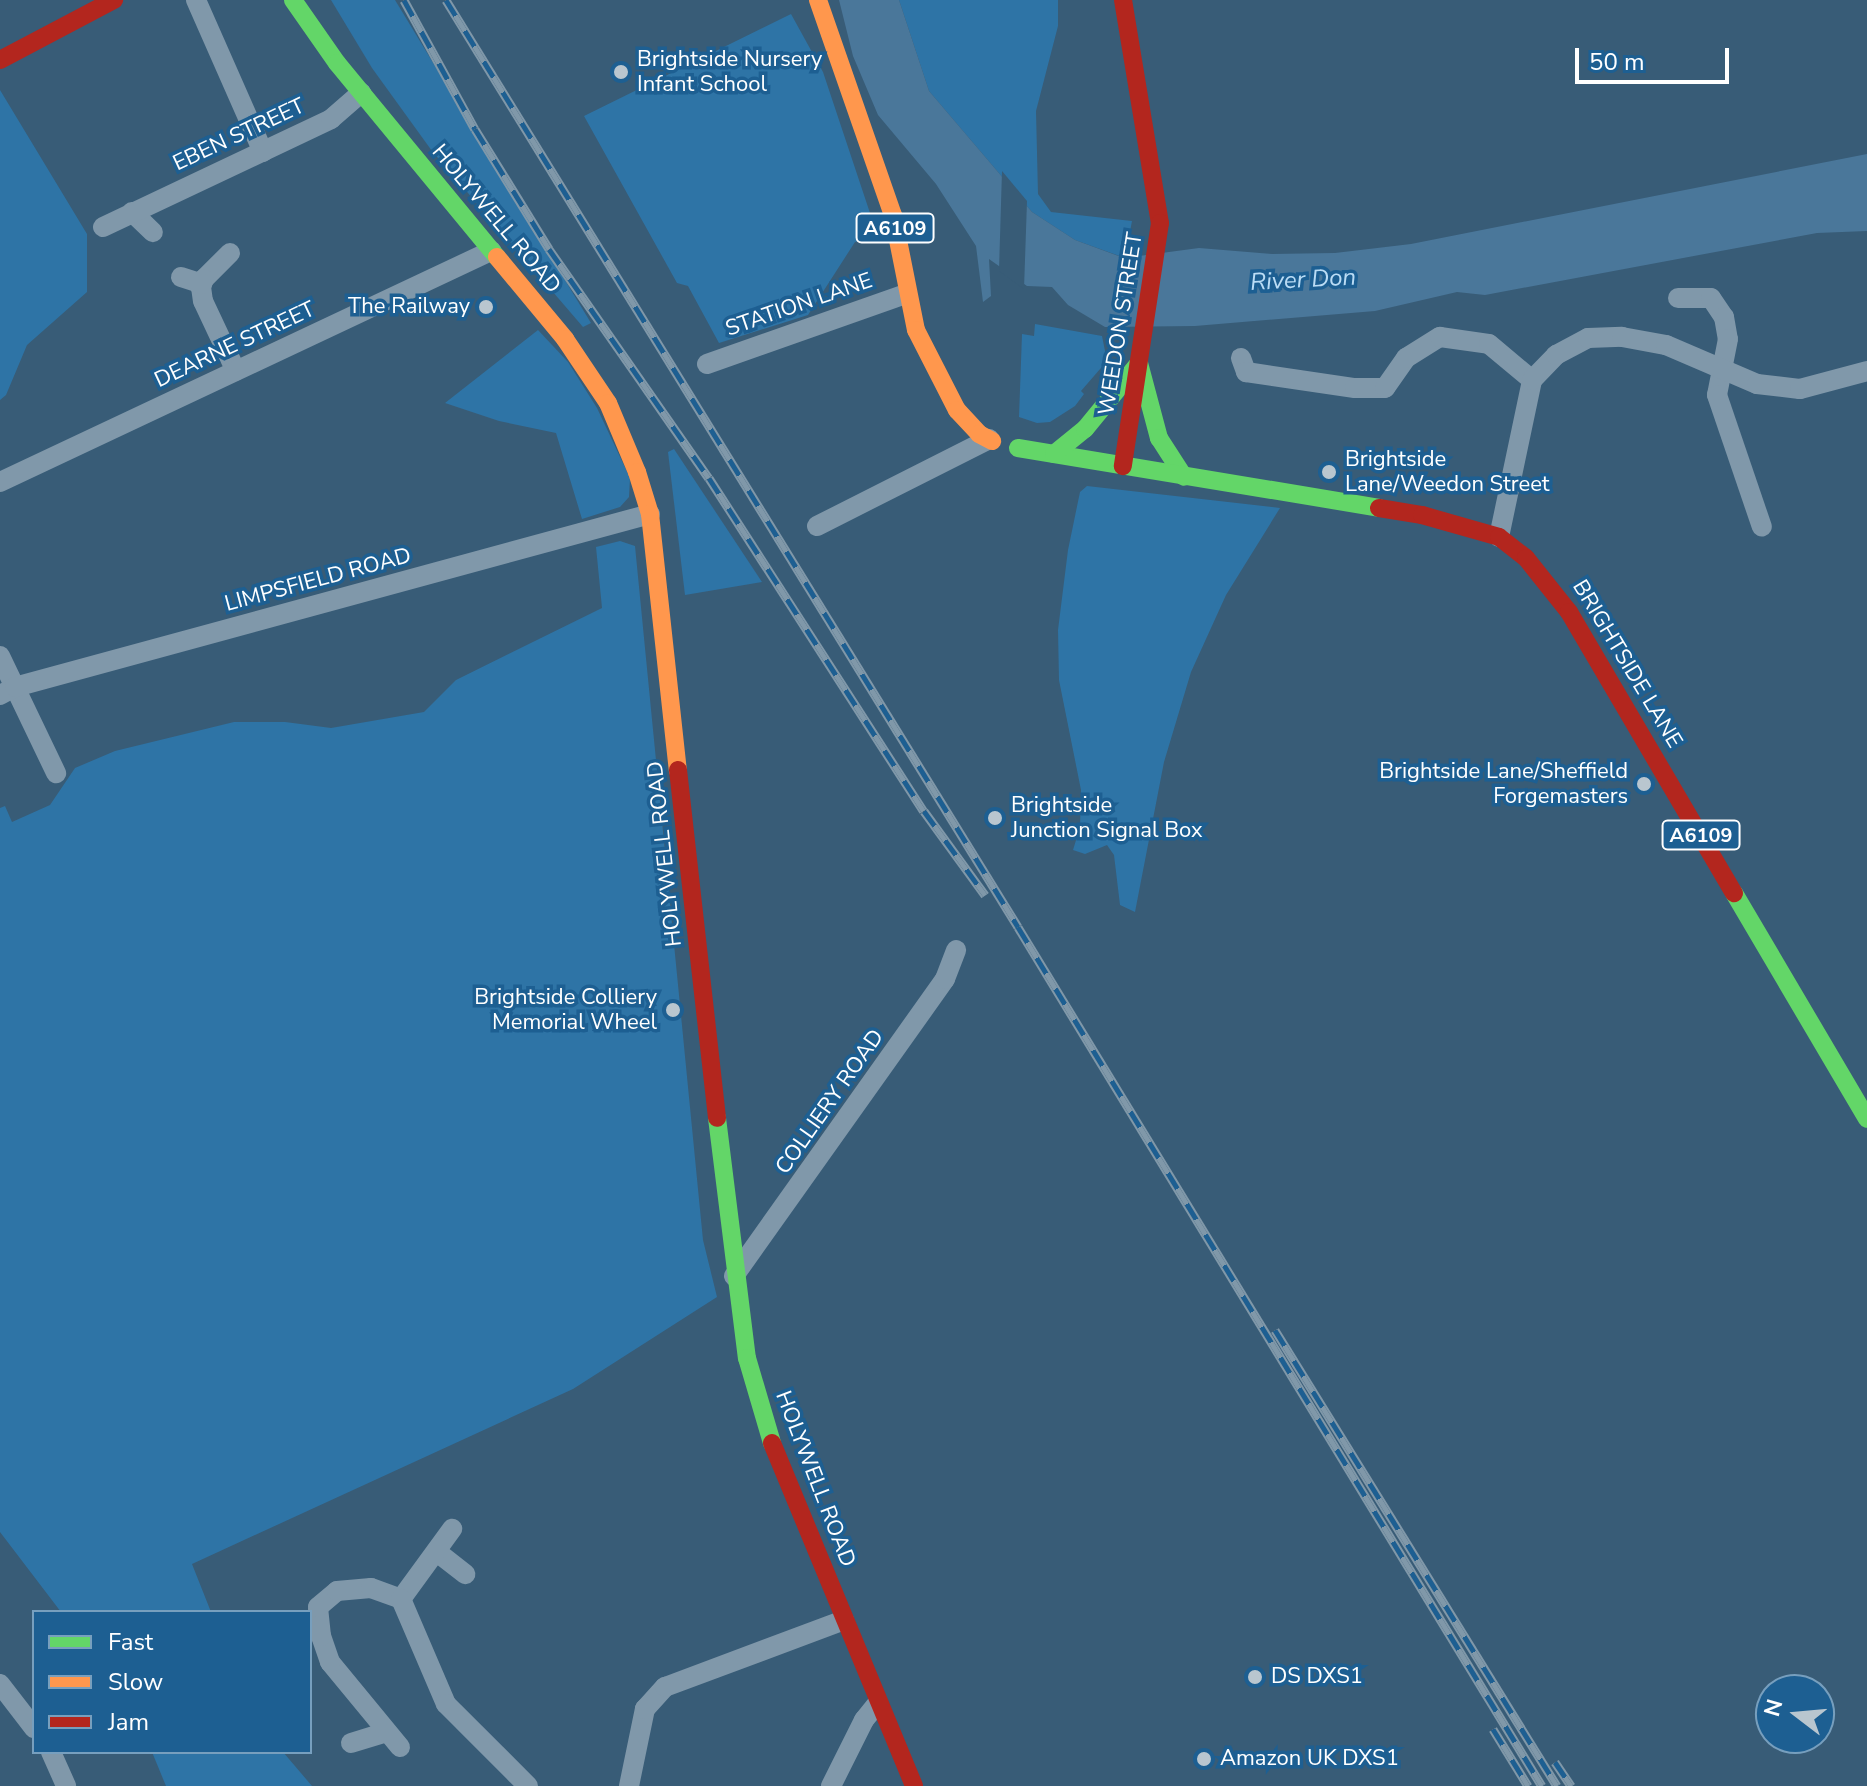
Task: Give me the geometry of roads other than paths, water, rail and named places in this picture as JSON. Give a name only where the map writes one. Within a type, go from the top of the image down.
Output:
[{"type":"main road","points":[[0,60],[114,0]]},
{"type":"main road","name":"HOLYWELL ROAD","points":[[293,0],[361,93],[565,339],[595,382],[623,436],[650,514],[734,1276],[747,1358],[773,1448],[914,1786]]},
{"type":"main road","name":"A6109","points":[[818,0],[893,215],[906,294],[916,330],[939,381],[968,423],[991,440]]},
{"type":"main road","name":"WEEDON STREET","points":[[1123,0],[1160,223],[1123,466]]},
{"type":"main road","points":[[1054,454],[1085,429],[1139,363]]},
{"type":"main road","points":[[1139,363],[1159,438],[1184,477]]},
{"type":"main road","name":"A6109","points":[[1018,448],[1123,466]]},
{"type":"main road","name":"BRIGHTSIDE LANE","points":[[1123,466],[1422,515],[1499,537],[1526,558],[1560,597],[1867,1119]]},
{"type":"street","points":[[196,0],[263,152]]},
{"type":"street","name":"EBEN STREET","points":[[103,227],[331,119],[361,93]]},
{"type":"street","points":[[132,212],[153,232]]},
{"type":"street","name":"DEARNE STREET","points":[[0,482],[491,251]]},
{"type":"street","points":[[230,253],[202,284],[203,301],[236,371]]},
{"type":"street","points":[[181,277],[202,284]]},
{"type":"street","name":"STATION LANE","points":[[707,364],[906,294]]},
{"type":"street","points":[[1678,298],[1711,298],[1724,317],[1728,339],[1717,395],[1762,527]]},
{"type":"street","points":[[1241,358],[1246,372],[1355,388],[1385,388],[1406,358],[1440,337],[1489,344],[1532,380]]},
{"type":"street","points":[[1499,537],[1532,380],[1556,355],[1588,338],[1622,337],[1666,345],[1722,372],[1757,384],[1800,389],[1867,371]]},
{"type":"street","points":[[817,526],[991,440]]},
{"type":"street","name":"LIMPSFIELD ROAD","points":[[8,691],[650,514]]},
{"type":"street","points":[[0,656],[8,691],[56,773]]},
{"type":"street","name":"COLLIERY ROAD","points":[[734,1276],[945,979],[956,950]]},
{"type":"street","points":[[401,1599],[452,1529]]},
{"type":"street","points":[[437,1552],[465,1574]]},
{"type":"street","points":[[351,1743],[393,1739],[330,1662],[321,1636],[318,1607],[337,1591],[371,1588],[401,1599],[446,1704],[528,1786]]},
{"type":"street","points":[[629,1786],[645,1709],[665,1687],[844,1620]]},
{"type":"street","points":[[0,1684],[32,1725]]},
{"type":"street","points":[[831,1786],[864,1720],[878,1703]]},
{"type":"street","points":[[52,1754],[66,1786]]},
{"type":"water","name":"River Don","points":[[839,0],[899,0],[929,91],[1032,212],[1075,240],[1124,258],[1199,248],[1272,254],[1335,253],[1411,244],[1867,154],[1867,231],[1817,233],[1485,295],[1457,292],[1375,311],[1195,326],[1105,327],[1068,305],[1052,287],[1027,286],[989,259],[991,296],[983,302],[976,246],[936,184],[878,115],[853,56]]},
{"type":"railway","points":[[404,0],[475,129],[549,249],[709,478],[924,811],[985,895]]},
{"type":"railway","points":[[446,0],[1018,927],[1542,1786]]},
{"type":"railway","points":[[1275,1330],[1557,1786]]},
{"type":"railway","points":[[1493,1729],[1528,1786]]},
{"type":"railway","points":[[1555,1762],[1571,1786]]},
{"type":"place","name":"Brightside Nursery Infant School","points":[[621,72]]},
{"type":"place","name":"The Railway","points":[[486,307]]},
{"type":"place","name":"Brightside Lane/Weedon Street","points":[[1329,472]]},
{"type":"place","name":"Brightside Lane/Sheffield Forgemasters","points":[[1644,784]]},
{"type":"place","name":"Brightside Junction Signal Box","points":[[995,818]]},
{"type":"place","name":"Brightside Colliery Memorial Wheel","points":[[673,1010]]},
{"type":"place","name":"DS DXS1","points":[[1255,1677]]},
{"type":"place","name":"Amazon UK DXS1","points":[[1204,1759]]}]
